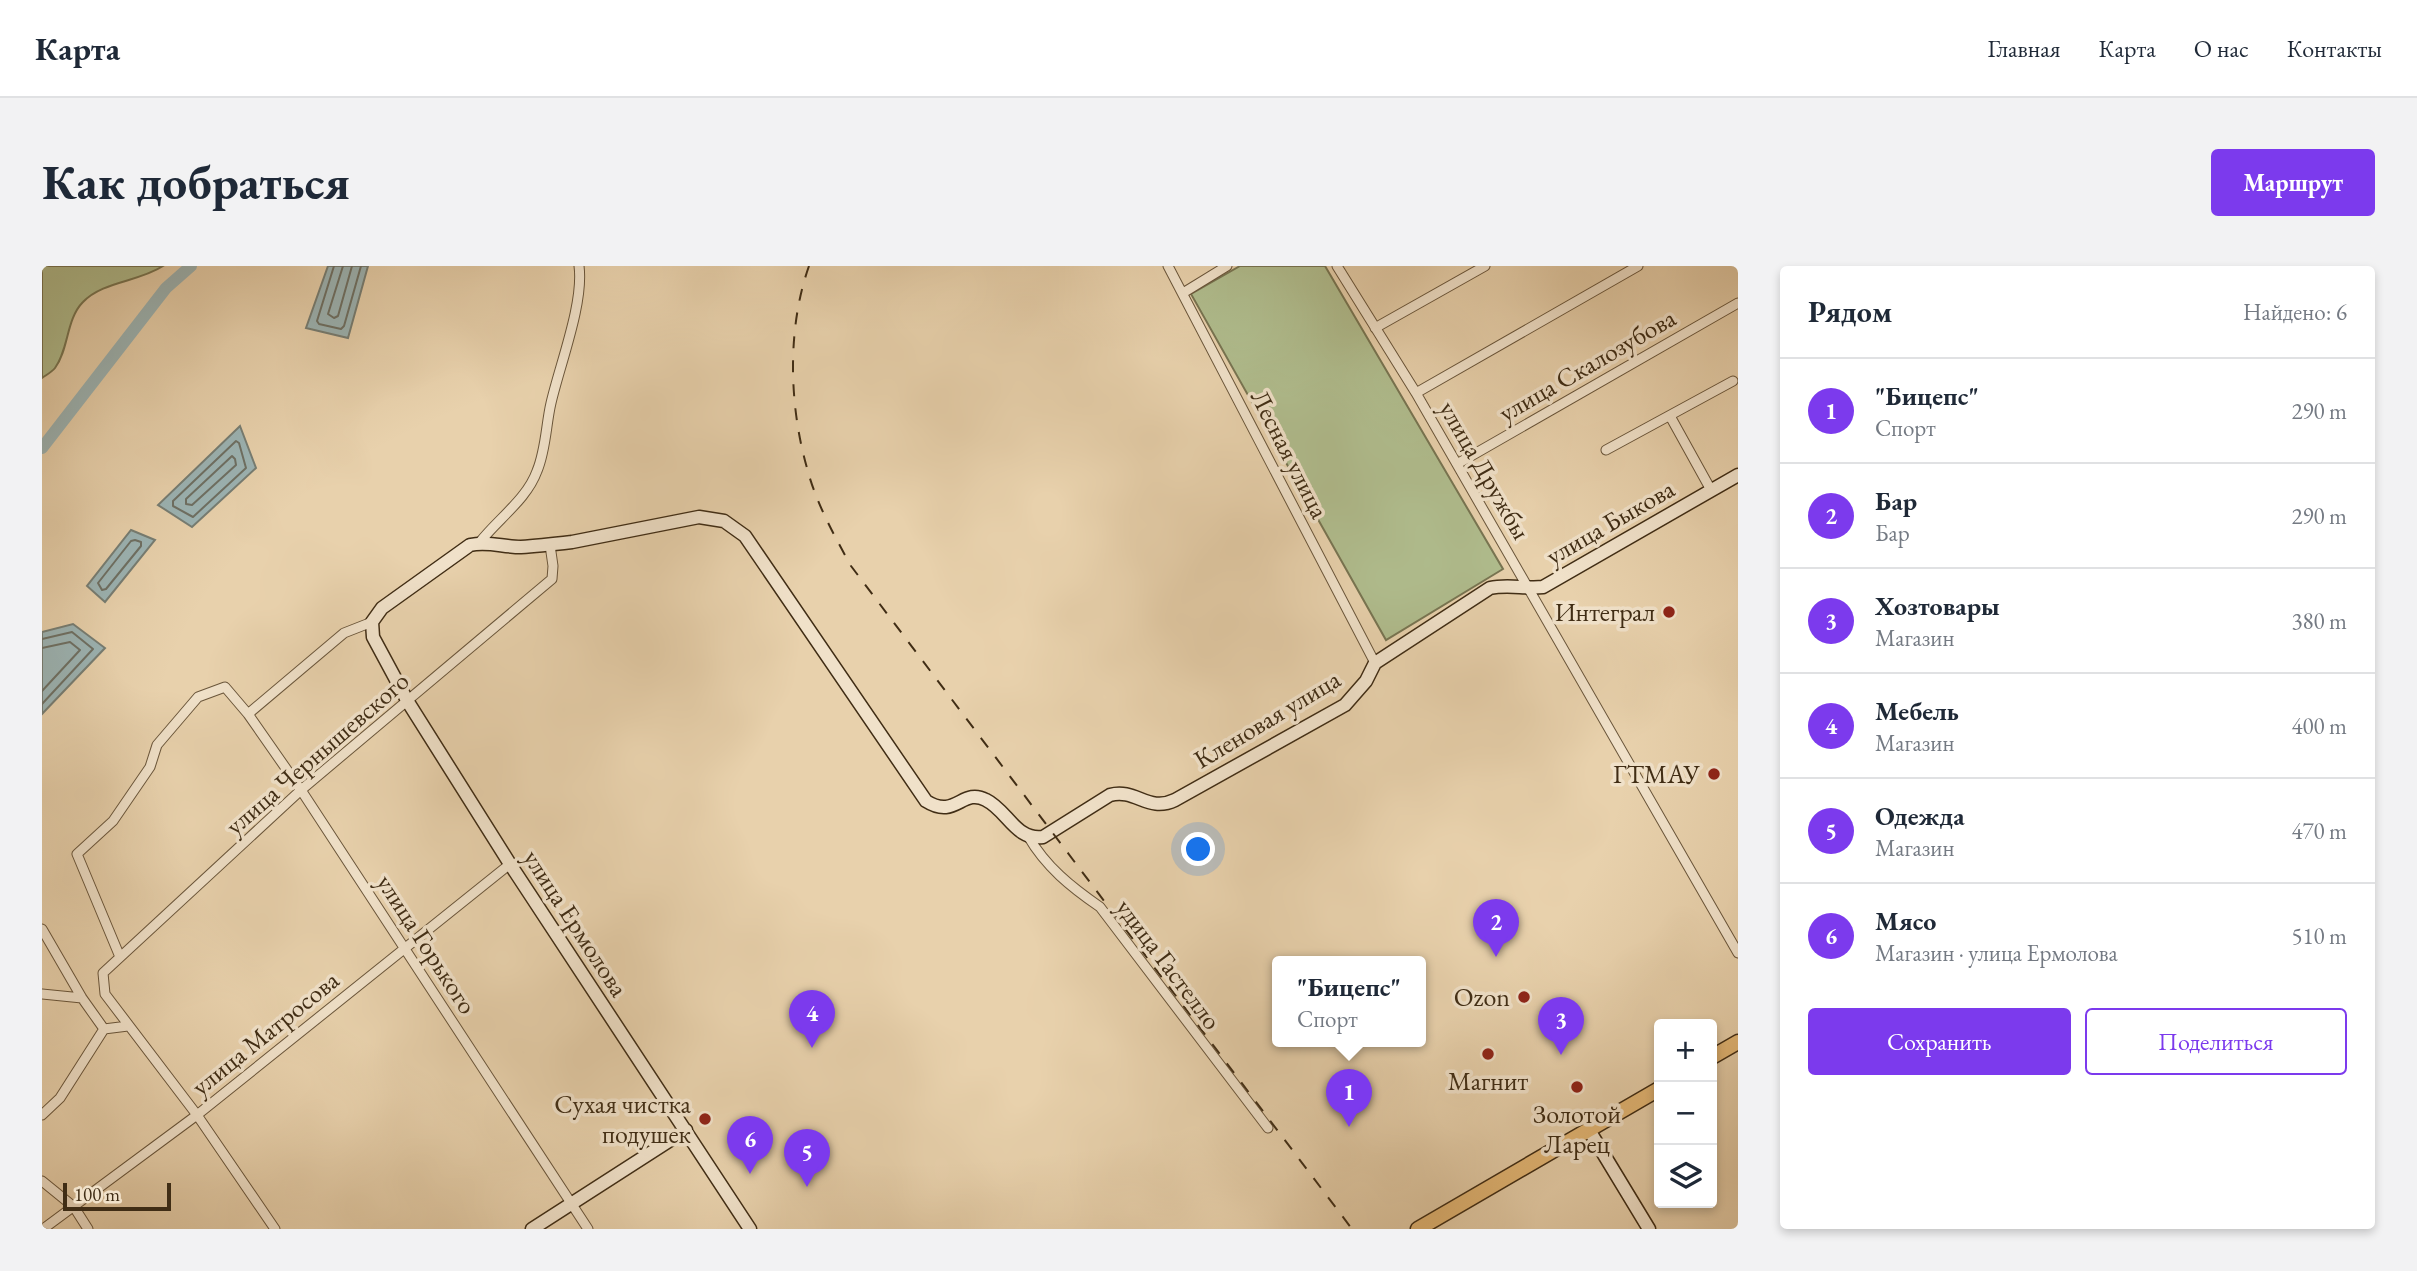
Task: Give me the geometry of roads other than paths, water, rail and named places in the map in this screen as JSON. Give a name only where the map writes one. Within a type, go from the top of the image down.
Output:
[{"type":"main road","points":[[1717,1055],[1738,1042]]},
{"type":"main road","points":[[1418,1229],[1654,1092]]},
{"type":"street","points":[[480,542],[492,525],[524,493],[538,471],[551,404],[575,310],[581,279],[579,266]]},
{"type":"street","name":"Лесная улица","points":[[1168,266],[1375,663]]},
{"type":"street","points":[[1183,293],[1227,266]]},
{"type":"street","name":"улица Дружбы","points":[[1337,266],[1416,393],[1738,953]]},
{"type":"street","points":[[1375,328],[1485,266]]},
{"type":"street","points":[[1416,393],[1638,266]]},
{"type":"street","name":"улица Скалозубова","points":[[1457,464],[1738,303]]},
{"type":"street","points":[[1605,450],[1733,382]]},
{"type":"street","name":"улица Быкова","points":[[1670,416],[1712,490]]},
{"type":"street","name":"улица Быкова","points":[[1528,588],[1543,587],[1738,475]]},
{"type":"street","points":[[248,714],[344,633],[372,622],[382,608],[470,545],[480,542],[520,547],[550,545],[699,517],[724,520],[744,536],[926,801],[938,808],[950,808],[972,796],[983,797],[1028,836]]},
{"type":"street","name":"улица Чернышевского","points":[[128,1026],[105,994],[103,973],[302,790],[552,579],[550,545]]},
{"type":"street","name":"Кленовая улица","points":[[1028,836],[1043,837],[1110,795],[1121,792],[1154,805],[1165,805],[1345,705],[1366,681],[1375,663],[1490,588],[1528,588]]},
{"type":"street","name":"улица Ермолова","points":[[372,622],[373,637],[408,702],[510,864],[750,1229]]},
{"type":"street","name":"улица Горького","points":[[120,957],[78,854],[113,821],[150,766],[157,746],[198,697],[225,687],[248,714],[302,790],[588,1229]]},
{"type":"street","name":"удица Гастелло","points":[[1028,836],[1039,855],[1068,884],[1100,907],[1268,1128]]},
{"type":"street","name":"улица Матросова","points":[[43,1229],[197,1115],[510,864]]},
{"type":"street","points":[[42,929],[104,1030]]},
{"type":"street","points":[[42,994],[82,998]]},
{"type":"street","points":[[42,1115],[60,1098],[104,1030],[128,1026],[197,1115],[275,1229]]},
{"type":"street","points":[[532,1229],[686,1130]]},
{"type":"street","points":[[1589,1130],[1648,1229]]},
{"type":"street","points":[[42,1181],[74,1207],[88,1229]]},
{"type":"water","points":[[328,266],[368,266],[348,338],[306,328]]},
{"type":"water","points":[[240,426],[256,468],[192,527],[158,505]]},
{"type":"water","points":[[131,530],[155,540],[105,602],[87,586]]},
{"type":"water","points":[[73,624],[105,648],[42,714],[42,632]]},
{"type":"waterway","points":[[42,448],[166,288],[191,266]]},
{"type":"railway","points":[[809,266],[802,290],[794,341],[797,419],[815,494],[851,566],[1352,1229]]},
{"type":"place","name":"Интеграл","points":[[1669,612]]},
{"type":"place","name":"ГТМАУ","points":[[1714,774]]},
{"type":"place","name":"Бар","points":[[1496,957]]},
{"type":"place","name":"Ozon","points":[[1524,997]]},
{"type":"place","name":"Мебель","points":[[812,1048]]},
{"type":"place","name":"Магнит","points":[[1488,1054]]},
{"type":"place","name":"Хозтовары","points":[[1561,1055]]},
{"type":"place","name":"Золотой Ларец","points":[[1577,1087]]},
{"type":"place","name":"Сухая чистка подушек","points":[[705,1119]]},
{"type":"place","name":"\"Бицепс\"","points":[[1349,1127]]},
{"type":"place","name":"Мясо","points":[[750,1174]]},
{"type":"place","name":"Одежда","points":[[807,1187]]}]
